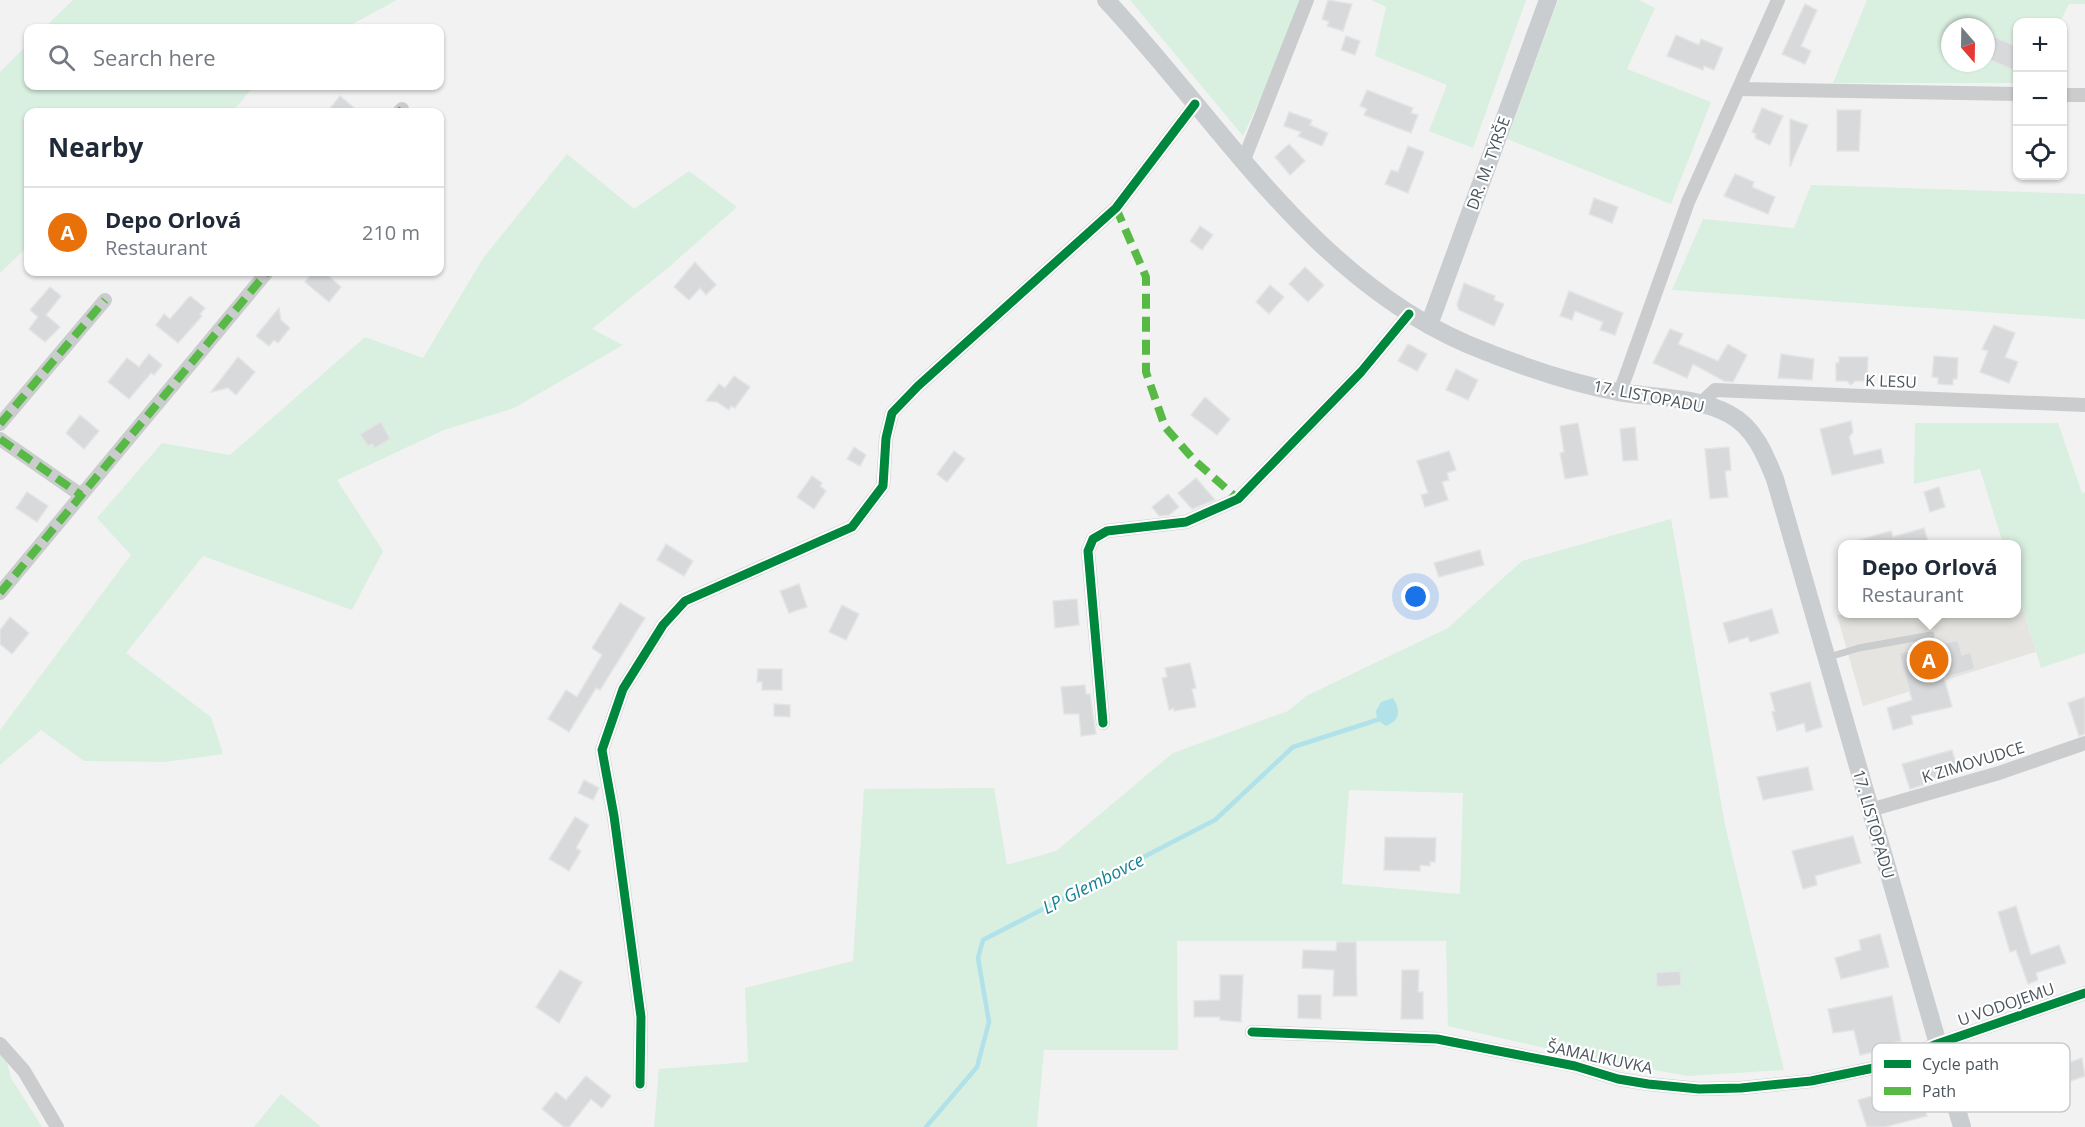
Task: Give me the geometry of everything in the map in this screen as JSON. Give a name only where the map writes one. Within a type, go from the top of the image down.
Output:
[{"type":"main road","name":"17. LISTOPADU","points":[[1106,0],[1243,162],[1316,237],[1374,288],[1409,314],[1522,365],[1620,392],[1700,404],[1728,414],[1740,422],[1759,443],[1776,479],[1937,1043]]},
{"type":"main road","name":"DR. M. TYRŠE","points":[[1429,325],[1548,0]]},
{"type":"main road","name":"17. LISTOPADU","points":[[1957,1112],[1962,1127]]},
{"type":"street","points":[[1243,162],[1307,0]]},
{"type":"street","points":[[1620,392],[1688,202],[1778,0]]},
{"type":"street","points":[[1739,89],[2013,94]]},
{"type":"street","points":[[2067,95],[2085,95]]},
{"type":"street","points":[[640,1084],[641,1017],[614,816],[602,750],[623,689],[663,625],[685,601],[852,527],[883,486],[886,438],[891,413],[1116,208],[1195,104]]},
{"type":"street","points":[[0,593],[264,276]]},
{"type":"street","points":[[0,424],[105,300]]},
{"type":"street","points":[[1103,723],[1088,551],[1092,539],[1107,531],[1186,522],[1238,499],[1361,372],[1409,314]]},
{"type":"street","name":"K LESU","points":[[1700,404],[1715,390],[2085,405]]},
{"type":"street","points":[[0,439],[81,495]]},
{"type":"street","name":"K ZIMOVUDCE","points":[[1870,810],[1999,773],[2085,743]]},
{"type":"street","name":"U VODOJEMU","points":[[1940,1043],[2085,993]]},
{"type":"street","name":"ŠAMALIKUVKA","points":[[1252,1032],[1437,1039],[1575,1066],[1618,1079],[1699,1089],[1741,1088],[1811,1081],[1872,1068]]},
{"type":"street","points":[[0,1044],[24,1071],[57,1127]]},
{"type":"lane","points":[[1826,658],[1859,648],[1931,634]]},
{"type":"shaded area","points":[[2021,602],[2036,652],[1863,706],[1837,615],[1838,618],[2021,618]]},
{"type":"green space","points":[[73,0],[397,0],[352,24],[48,24]]},
{"type":"green space","points":[[1130,0],[1306,0],[1243,136]]},
{"type":"green space","points":[[1371,0],[1526,0],[1473,148],[1429,131],[1447,85],[1375,56],[1386,7]]},
{"type":"green space","points":[[1558,0],[1639,0],[1655,8],[1627,69],[1711,102],[1671,204],[1507,139]]},
{"type":"green space","points":[[1867,0],[2085,0],[2085,4],[2069,4],[2062,18],[2013,18],[2013,83],[1833,83]]},
{"type":"green space","points":[[24,48],[24,90],[251,90],[235,108],[24,108],[24,250],[0,273],[0,72]]},
{"type":"green space","points":[[567,154],[634,209],[689,171],[737,207],[669,267],[592,329],[623,345],[514,408],[444,430],[337,480],[383,551],[352,610],[203,556],[126,653],[211,717],[223,754],[165,762],[84,761],[41,730],[0,765],[0,730],[131,555],[97,518],[162,443],[230,455],[365,337],[423,358],[484,257]]},
{"type":"green space","points":[[1811,185],[2085,194],[2085,319],[1672,290],[1703,219],[1794,228]]},
{"type":"green space","points":[[1915,423],[2058,423],[2082,493],[2085,492],[2085,653],[2041,668],[2021,602],[2021,540],[2002,540],[1980,469],[1914,484]]},
{"type":"green space","points":[[1671,519],[1725,825],[1784,1070],[1687,1076],[1576,1055],[1448,1026],[1446,941],[1177,941],[1178,1050],[1044,1050],[1037,1127],[654,1127],[659,1069],[748,1062],[745,988],[853,961],[864,789],[994,788],[1007,865],[1056,851],[1173,753],[1288,711],[1306,696],[1448,628],[1522,561]],"holes":[[[1349,790],[1463,793],[1460,894],[1342,884]]]},
{"type":"green space","points":[[0,1036],[11,1078],[42,1127],[0,1127]]},
{"type":"green space","points":[[281,1094],[321,1127],[254,1127]]},
{"type":"water","points":[[1393,698],[1398,715],[1386,726],[1377,720],[1376,711],[1381,702]]},
{"type":"building","points":[[1328,0],[1352,4],[1343,31],[1327,26],[1329,22],[1322,19]]},
{"type":"building","points":[[1805,4],[1817,10],[1801,46],[1811,51],[1805,64],[1782,54]]},
{"type":"building","points":[[1676,35],[1699,45],[1701,39],[1723,48],[1714,70],[1704,66],[1703,70],[1667,56]]},
{"type":"building","points":[[1346,36],[1360,41],[1355,55],[1341,50]]},
{"type":"building","points":[[1995,37],[2013,45],[2013,70],[1995,62]]},
{"type":"building","points":[[1367,90],[1413,108],[1411,113],[1418,115],[1411,133],[1364,115],[1367,109],[1360,106]]},
{"type":"building","points":[[340,96],[354,108],[330,108]]},
{"type":"building","points":[[1762,108],[1783,116],[1770,145],[1755,138],[1756,134],[1752,132]]},
{"type":"building","points":[[1837,110],[1861,110],[1859,151],[1837,151]]},
{"type":"building","points":[[1289,112],[1312,120],[1310,125],[1328,133],[1322,146],[1298,136],[1301,132],[1284,126]]},
{"type":"building","points":[[1790,119],[1808,125],[1790,167]]},
{"type":"building","points":[[1289,144],[1305,161],[1290,175],[1275,157]]},
{"type":"building","points":[[1408,146],[1424,152],[1408,193],[1385,184],[1391,170],[1398,172]]},
{"type":"building","points":[[1735,174],[1754,182],[1752,187],[1775,197],[1768,214],[1724,196]]},
{"type":"building","points":[[1594,198],[1618,207],[1612,223],[1589,214]]},
{"type":"building","points":[[1200,226],[1213,235],[1202,250],[1190,241]]},
{"type":"building","points":[[695,262],[716,285],[706,295],[700,288],[689,300],[674,287]]},
{"type":"building","points":[[1305,267],[1324,285],[1308,302],[1289,284]]},
{"type":"building","points":[[310,276],[329,276],[341,287],[329,302],[305,282]]},
{"type":"building","points":[[1464,283],[1495,296],[1494,300],[1504,304],[1494,326],[1459,310],[1457,305]]},
{"type":"building","points":[[1270,285],[1284,297],[1269,314],[1256,302]]},
{"type":"building","points":[[50,287],[61,296],[46,315],[60,327],[45,342],[29,329],[38,317],[30,310]]},
{"type":"building","points":[[1569,291],[1623,313],[1615,335],[1600,330],[1603,322],[1575,311],[1572,320],[1560,316]]},
{"type":"building","points":[[190,296],[205,308],[200,314],[202,316],[178,343],[156,325],[164,314],[170,319]]},
{"type":"building","points":[[279,308],[281,320],[290,328],[278,343],[274,340],[269,346],[256,336]]},
{"type":"building","points":[[1994,325],[2015,333],[2005,357],[2018,362],[2009,383],[1980,372],[1988,351],[1982,349]]},
{"type":"building","points":[[1670,329],[1683,334],[1678,344],[1718,361],[1728,344],[1747,355],[1733,382],[1724,381],[1693,364],[1687,378],[1653,363]]},
{"type":"building","points":[[1408,344],[1427,354],[1417,371],[1398,361]]},
{"type":"building","points":[[149,354],[162,365],[154,375],[151,373],[129,399],[108,382],[127,358],[139,367]]},
{"type":"building","points":[[1781,354],[1814,359],[1812,380],[1778,378]]},
{"type":"building","points":[[1934,356],[1958,358],[1957,379],[1953,379],[1953,385],[1938,384],[1938,378],[1932,377]]},
{"type":"building","points":[[238,357],[255,372],[236,395],[228,388],[211,392]]},
{"type":"building","points":[[1839,357],[1868,357],[1867,381],[1855,381],[1851,385],[1847,381],[1836,381],[1836,363],[1839,363]]},
{"type":"building","points":[[1456,369],[1478,380],[1468,400],[1446,390]]},
{"type":"building","points":[[734,376],[750,387],[735,408],[731,406],[729,410],[717,402],[706,401],[719,384],[725,388]]},
{"type":"building","points":[[1205,397],[1230,419],[1217,435],[1191,415]]},
{"type":"building","points":[[80,415],[99,431],[84,449],[66,433]]},
{"type":"building","points":[[1851,421],[1853,432],[1849,437],[1854,455],[1881,449],[1884,463],[1832,475],[1820,429]]},
{"type":"building","points":[[381,422],[390,439],[375,448],[372,444],[368,446],[360,434]]},
{"type":"building","points":[[1578,423],[1588,475],[1565,479],[1560,453],[1564,452],[1560,426]]},
{"type":"building","points":[[1635,427],[1638,460],[1623,461],[1620,429]]},
{"type":"building","points":[[854,447],[866,455],[860,466],[847,459]]},
{"type":"building","points":[[1729,447],[1731,470],[1725,471],[1728,497],[1710,499],[1705,449]]},
{"type":"building","points":[[954,451],[965,459],[947,482],[937,474]]},
{"type":"building","points":[[1449,451],[1456,470],[1447,473],[1449,480],[1442,482],[1448,500],[1425,507],[1421,495],[1428,493],[1417,461]]},
{"type":"building","points":[[812,476],[822,483],[820,486],[826,491],[814,509],[797,497]]},
{"type":"building","points":[[1196,478],[1215,500],[1192,509],[1178,493]]},
{"type":"building","points":[[1939,487],[1945,507],[1930,512],[1924,492]]},
{"type":"building","points":[[27,492],[48,506],[37,522],[16,508]]},
{"type":"building","points":[[1168,494],[1179,507],[1169,515],[1159,516],[1152,507]]},
{"type":"building","points":[[1924,528],[1928,540],[1860,540],[1891,531],[1893,537]]},
{"type":"building","points":[[666,544],[693,561],[684,576],[657,560]]},
{"type":"building","points":[[1480,550],[1484,565],[1439,577],[1434,563]]},
{"type":"building","points":[[799,584],[807,607],[789,613],[780,591]]},
{"type":"building","points":[[1077,599],[1079,625],[1055,628],[1053,601]]},
{"type":"building","points":[[620,603],[645,618],[600,690],[596,688],[569,732],[548,719],[566,690],[577,697],[602,655],[592,648]]},
{"type":"building","points":[[842,605],[859,614],[846,640],[829,632]]},
{"type":"building","points":[[1772,609],[1779,633],[1750,642],[1748,637],[1729,643],[1723,623]]},
{"type":"building","points":[[10,617],[29,633],[12,654],[0,644],[0,630]]},
{"type":"building","points":[[1958,640],[1962,655],[1971,652],[1975,669],[1944,678],[1952,707],[1911,716],[1913,724],[1893,730],[1887,708],[1912,700],[1899,653]]},
{"type":"building","points":[[1190,663],[1196,688],[1192,689],[1196,707],[1169,710],[1162,678],[1167,677],[1165,668]]},
{"type":"building","points":[[758,669],[782,669],[782,690],[762,690],[762,682],[757,682]]},
{"type":"building","points":[[1810,682],[1822,727],[1806,732],[1804,723],[1777,731],[1770,693]]},
{"type":"building","points":[[1085,685],[1086,694],[1090,694],[1096,734],[1081,736],[1079,714],[1064,714],[1061,687]]},
{"type":"building","points":[[2085,697],[2085,734],[2079,736],[2068,703]]},
{"type":"building","points":[[774,704],[790,705],[790,717],[774,716]]},
{"type":"building","points":[[1952,750],[1959,774],[1910,789],[1902,764]]},
{"type":"building","points":[[1808,767],[1813,790],[1763,800],[1757,777]]},
{"type":"building","points":[[584,780],[599,788],[593,800],[578,793]]},
{"type":"building","points":[[575,817],[589,825],[576,848],[581,851],[569,871],[549,859]]},
{"type":"building","points":[[1853,836],[1861,863],[1815,876],[1817,885],[1803,889],[1792,851]]},
{"type":"building","points":[[1385,837],[1436,838],[1435,862],[1430,862],[1430,866],[1420,865],[1420,871],[1384,870]]},
{"type":"building","points":[[2016,906],[2031,955],[2059,945],[2066,963],[2036,973],[2038,980],[2028,984],[2016,950],[2010,952],[1998,912]]},
{"type":"building","points":[[1880,934],[1889,967],[1841,979],[1835,958],[1861,950],[1859,940]]},
{"type":"building","points":[[1337,942],[1356,942],[1357,996],[1333,996],[1334,970],[1302,968],[1303,950],[1336,951]]},
{"type":"building","points":[[560,970],[582,982],[559,1023],[536,1007]]},
{"type":"building","points":[[1402,970],[1419,970],[1418,992],[1423,992],[1423,1019],[1401,1019]]},
{"type":"building","points":[[1680,971],[1681,985],[1657,987],[1656,973]]},
{"type":"building","points":[[1220,975],[1243,975],[1241,1022],[1220,1020],[1220,1017],[1194,1017],[1194,1001],[1220,1000]]},
{"type":"building","points":[[1298,995],[1321,995],[1321,1019],[1298,1018]]},
{"type":"building","points":[[1892,996],[1901,1041],[1872,1043],[1872,1052],[1860,1055],[1854,1030],[1833,1033],[1828,1009]]},
{"type":"building","points":[[2082,1058],[2085,1076],[2071,1081],[2070,1062]]},
{"type":"building","points":[[586,1076],[611,1096],[602,1108],[591,1099],[569,1127],[564,1127],[542,1109],[556,1092],[566,1100]]},
{"type":"building","points":[[1872,1096],[1872,1112],[1926,1112],[1927,1116],[1885,1127],[1867,1127],[1858,1100]]},
{"type":"waterway","name":"LP Glembovce","points":[[926,1127],[977,1067],[989,1022],[978,958],[983,940],[1215,820],[1293,747],[1377,720]]},
{"type":"marked path","points":[[1116,208],[1146,277],[1146,372],[1165,427],[1194,460],[1238,499]]},
{"type":"marked path","points":[[0,593],[264,276]]},
{"type":"marked path","points":[[0,424],[105,300]]},
{"type":"marked path","points":[[0,439],[81,495]]},
{"type":"cycle path","points":[[640,1084],[641,1017],[614,816],[602,750],[623,689],[663,625],[685,601],[852,527],[883,486],[886,438],[892,413],[918,386],[1116,208],[1195,104]]},
{"type":"cycle path","points":[[1103,723],[1088,551],[1093,539],[1107,531],[1186,522],[1238,499],[1361,372],[1409,314]]},
{"type":"cycle path","points":[[1940,1043],[2085,993]]},
{"type":"cycle path","points":[[1252,1032],[1437,1039],[1575,1066],[1618,1079],[1699,1089],[1741,1088],[1811,1081],[1872,1068]]},
{"type":"place","name":"Depo Orlová","points":[[1929,660]]}]
